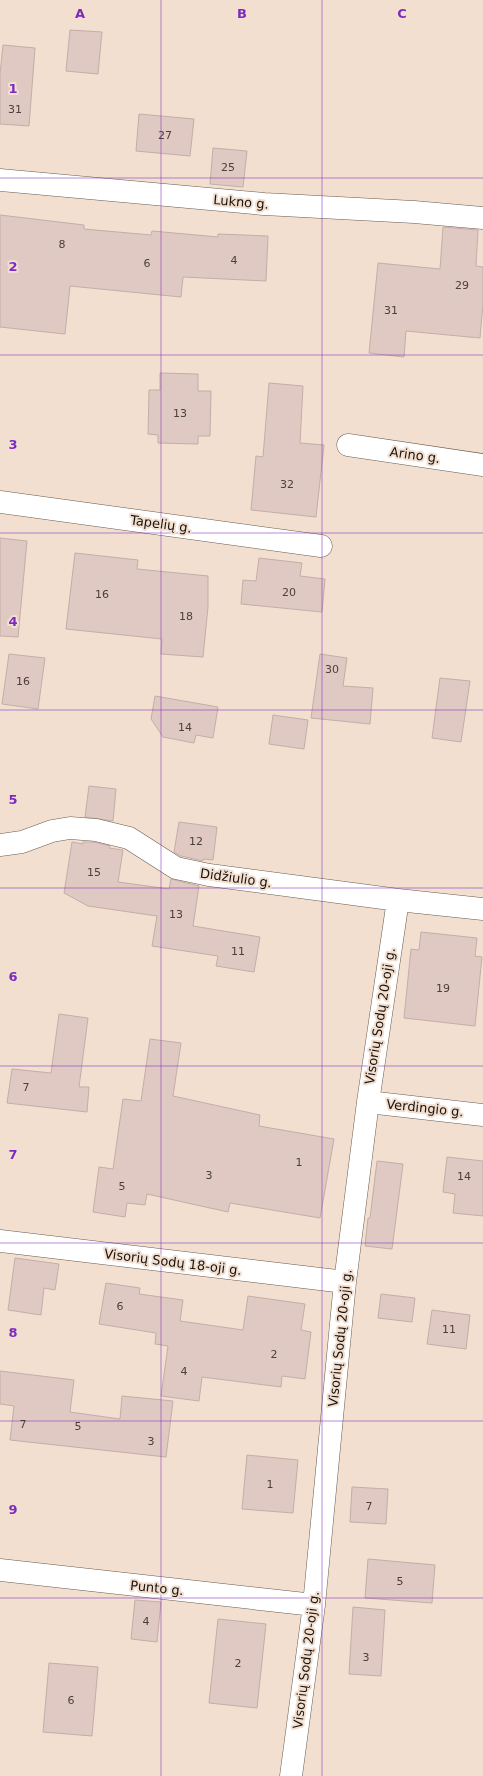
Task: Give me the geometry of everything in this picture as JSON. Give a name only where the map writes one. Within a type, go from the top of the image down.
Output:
[{"type":"street","name":"Lukno g.","points":[[0,180],[264,204],[414,212],[483,218]]},
{"type":"street","name":"Arino g.","points":[[348,445],[483,465]]},
{"type":"street","name":"Tapelių g.","points":[[0,502],[321,546]]},
{"type":"street","name":"Didžiulio g.","points":[[0,845],[22,842],[52,831],[70,828],[96,830],[129,838],[176,868],[209,875],[398,900],[483,909]]},
{"type":"street","name":"Visorių Sodų 20-oji g.","points":[[291,1776],[314,1605],[345,1282],[368,1102],[398,900]]},
{"type":"street","name":"Verdingio g.","points":[[368,1102],[483,1115]]},
{"type":"street","name":"Visorių Sodų 18-oji g.","points":[[0,1241],[345,1282]]},
{"type":"street","name":"Punto g.","points":[[0,1570],[314,1605]]},
{"type":"building","points":[[70,30],[102,32],[98,74],[66,71]]},
{"type":"building","points":[[3,45],[35,48],[29,126],[0,124],[0,74]]},
{"type":"building","points":[[139,114],[194,119],[190,156],[136,151]]},
{"type":"building","points":[[213,148],[247,151],[243,187],[210,184]]},
{"type":"building","points":[[0,215],[84,225],[84,229],[151,235],[152,231],[218,237],[218,234],[268,236],[266,281],[183,277],[181,297],[70,286],[65,334],[0,327]]},
{"type":"building","points":[[443,227],[478,230],[476,266],[483,267],[483,304],[480,338],[406,331],[404,357],[369,353],[378,263],[440,269]]},
{"type":"building","points":[[160,373],[198,374],[198,391],[211,391],[210,436],[198,436],[198,444],[158,443],[158,435],[148,434],[149,390],[160,390]]},
{"type":"building","points":[[269,383],[303,386],[300,443],[324,445],[316,517],[251,510],[256,456],[263,457]]},
{"type":"building","points":[[0,538],[27,541],[18,637],[0,636]]},
{"type":"building","points":[[75,553],[138,560],[137,569],[208,576],[208,607],[203,657],[161,654],[162,639],[66,629]]},
{"type":"building","points":[[259,558],[302,563],[300,576],[325,579],[322,612],[241,604],[243,580],[256,581]]},
{"type":"building","points":[[9,654],[45,658],[38,709],[2,704]]},
{"type":"building","points":[[320,654],[347,658],[343,686],[373,688],[370,724],[311,718]]},
{"type":"building","points":[[440,678],[470,681],[461,742],[432,738]]},
{"type":"building","points":[[155,696],[218,707],[213,738],[196,735],[194,743],[163,737],[151,719]]},
{"type":"building","points":[[273,715],[308,720],[304,749],[269,744]]},
{"type":"building","points":[[89,786],[116,789],[113,821],[85,817]]},
{"type":"building","points":[[179,822],[217,827],[213,860],[203,859],[203,861],[181,856],[174,852]]},
{"type":"building","points":[[72,842],[83,844],[83,842],[94,842],[110,846],[109,848],[123,850],[118,882],[169,889],[171,879],[199,886],[193,926],[260,937],[254,972],[216,966],[218,956],[152,946],[157,916],[88,906],[64,893]]},
{"type":"building","points":[[421,932],[477,938],[475,956],[482,957],[475,1026],[404,1018],[411,949],[419,950]]},
{"type":"building","points":[[59,1014],[88,1018],[79,1087],[89,1087],[87,1112],[7,1103],[12,1069],[51,1073]]},
{"type":"building","points":[[150,1039],[181,1043],[173,1096],[260,1115],[259,1126],[334,1139],[320,1218],[230,1203],[228,1212],[147,1194],[145,1205],[127,1203],[125,1217],[93,1212],[99,1167],[113,1169],[123,1099],[141,1101]]},
{"type":"building","points":[[447,1157],[483,1161],[483,1216],[453,1213],[455,1194],[443,1192]]},
{"type":"building","points":[[377,1161],[403,1164],[392,1249],[365,1246]]},
{"type":"building","points":[[15,1258],[59,1264],[55,1290],[44,1288],[41,1315],[8,1310]]},
{"type":"building","points":[[106,1283],[140,1288],[139,1294],[183,1300],[180,1321],[243,1330],[248,1296],[305,1304],[301,1330],[311,1332],[305,1379],[282,1376],[281,1387],[202,1377],[199,1401],[161,1396],[168,1346],[155,1344],[156,1333],[99,1324]]},
{"type":"building","points":[[381,1294],[415,1298],[412,1322],[378,1318]]},
{"type":"building","points":[[432,1310],[470,1315],[466,1349],[427,1344]]},
{"type":"building","points":[[0,1371],[74,1380],[70,1412],[120,1419],[122,1396],[173,1401],[166,1457],[10,1440],[14,1406],[0,1404]]},
{"type":"building","points":[[247,1455],[298,1460],[293,1513],[242,1509]]},
{"type":"building","points":[[352,1487],[388,1489],[386,1524],[350,1522]]},
{"type":"building","points":[[368,1559],[435,1565],[432,1603],[365,1598]]},
{"type":"building","points":[[135,1600],[161,1602],[157,1642],[131,1639]]},
{"type":"building","points":[[353,1607],[385,1610],[381,1676],[349,1674]]},
{"type":"building","points":[[218,1619],[266,1624],[257,1708],[209,1703]]},
{"type":"building","points":[[49,1663],[98,1667],[92,1736],[43,1732]]}]
